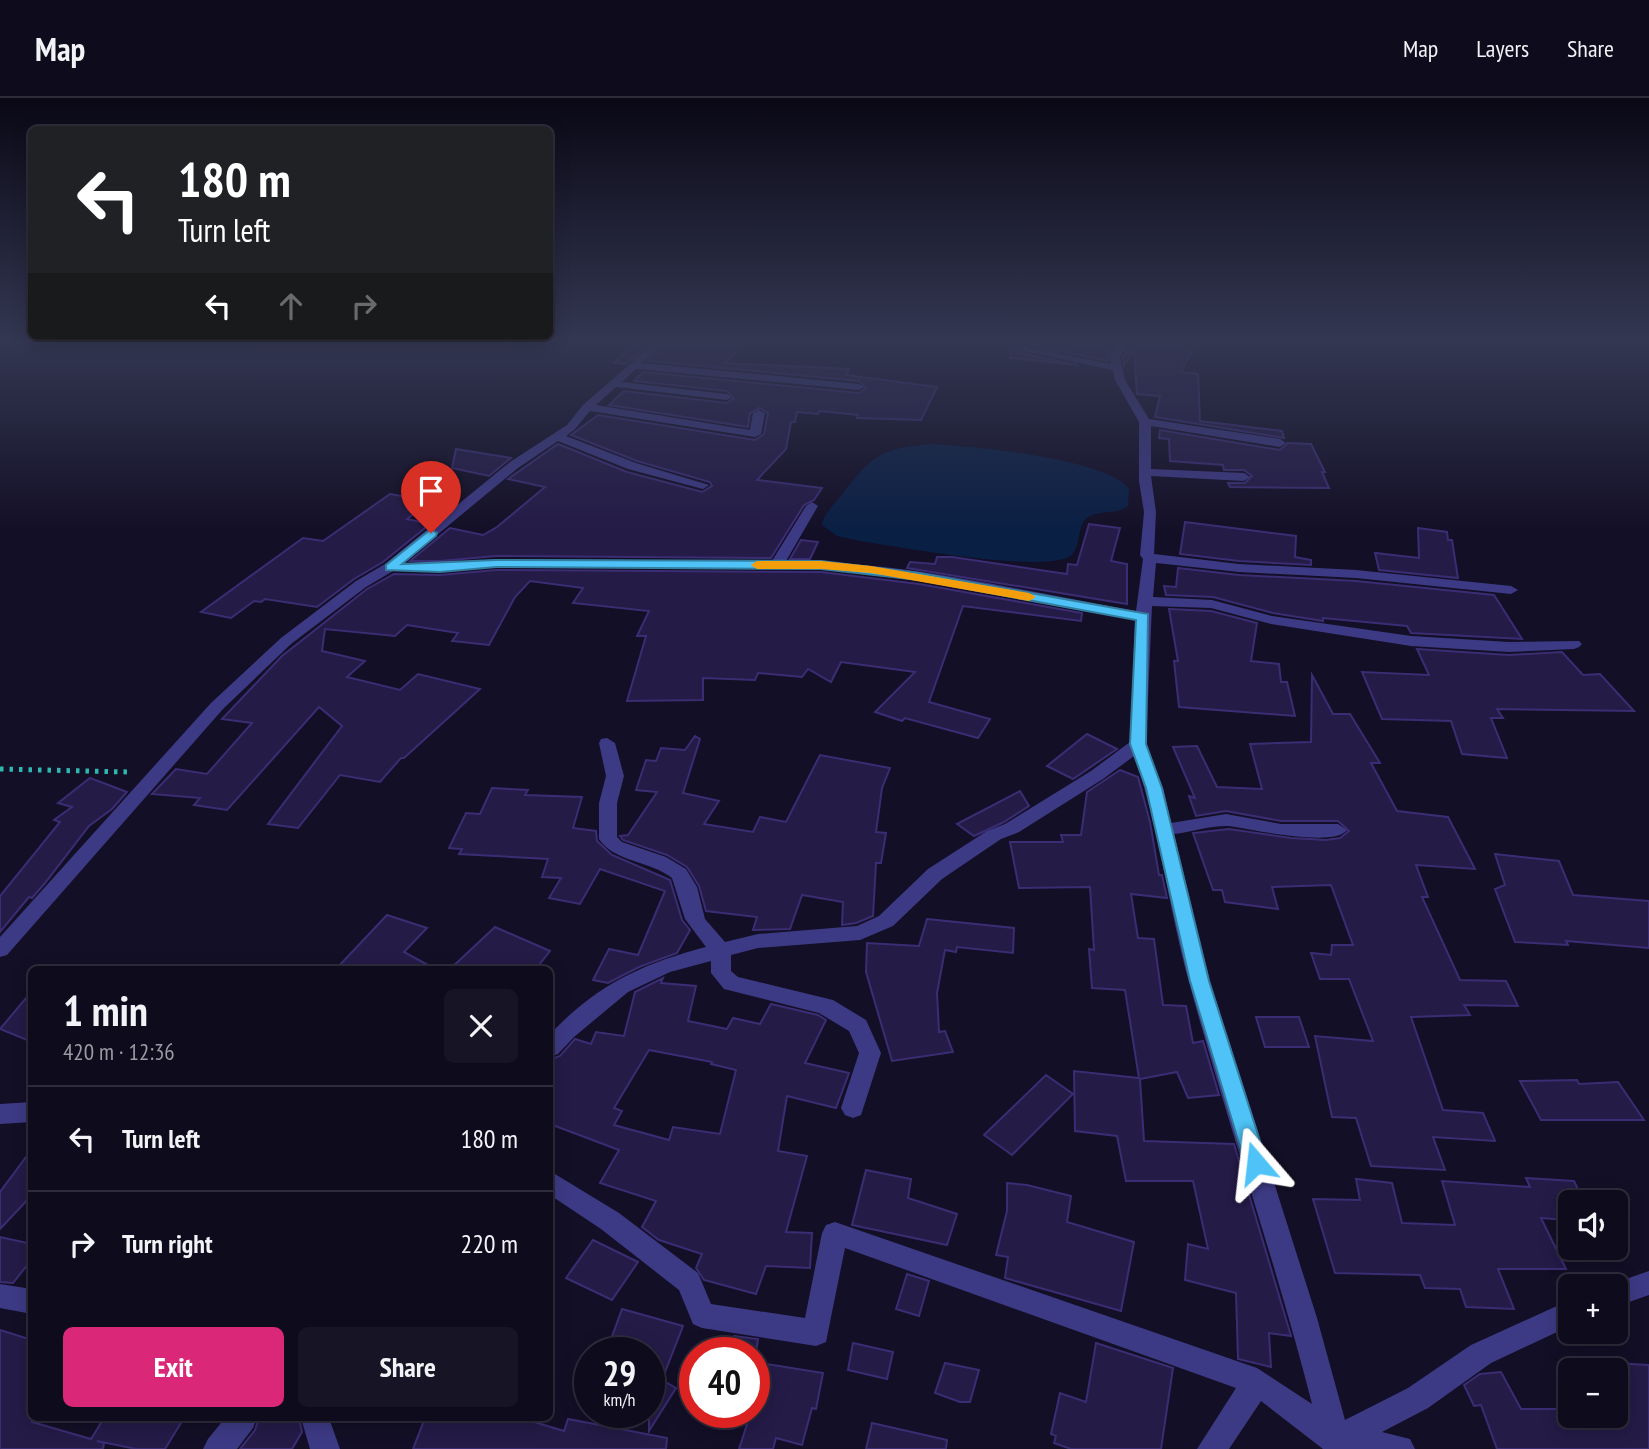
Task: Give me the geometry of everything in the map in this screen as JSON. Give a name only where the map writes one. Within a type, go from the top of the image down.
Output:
[{"type":"street","points":[[1136,406],[1145,422],[1144,472],[1150,512],[1147,555],[1150,558],[1138,744],[1154,788],[1199,981],[1304,1318],[1337,1444]]},
{"type":"street","points":[[0,950],[124,807],[159,773],[217,706],[286,641],[361,584],[390,567],[514,465],[570,427],[587,407],[755,434],[759,413]]},
{"type":"street","points":[[1145,422],[1280,443]]},
{"type":"street","points":[[556,436],[632,466],[703,485]]},
{"type":"street","points":[[1144,472],[1244,477]]},
{"type":"street","points":[[777,564],[812,506]]},
{"type":"street","points":[[1150,558],[1239,568],[1356,574],[1511,590]]},
{"type":"street","points":[[390,567],[440,568],[496,563],[821,565],[1145,609],[1212,604],[1271,620],[1412,640],[1509,647],[1574,644]]},
{"type":"street","points":[[607,743],[615,776],[608,803],[608,839],[615,846],[672,867],[683,877],[690,890],[691,904],[698,925],[721,951],[721,973],[731,983],[825,1006],[858,1026],[870,1053],[853,1108]]},
{"type":"street","points":[[553,1045],[621,986],[664,966],[758,941],[860,933],[886,921],[935,874],[994,835],[1012,828],[1097,775],[1138,744]]},
{"type":"street","points":[[1163,830],[1226,820],[1281,830],[1338,830]]},
{"type":"street","points":[[0,1114],[28,1112]]},
{"type":"street","points":[[553,1184],[610,1221],[689,1282],[702,1315],[816,1333],[835,1233],[1257,1382],[1337,1444],[1399,1449]]},
{"type":"street","points":[[1628,1290],[1649,1283]]},
{"type":"street","points":[[0,1296],[28,1302]]},
{"type":"street","points":[[1337,1444],[1418,1398],[1481,1354],[1558,1317]]},
{"type":"street","points":[[1212,1449],[1257,1382]]},
{"type":"street","points":[[218,1449],[241,1421]]},
{"type":"street","points":[[317,1421],[325,1449]]},
{"type":"path","points":[[0,769],[159,773]]},
{"type":"water","points":[[930,444],[1036,456],[1094,469],[1116,478],[1129,489],[1128,506],[1087,518],[1081,526],[1074,552],[1055,561],[1001,560],[901,548],[837,536],[822,525],[826,514],[868,464],[887,452]]},
{"type":"building","points":[[616,406],[928,406],[921,420],[857,418],[858,415],[820,411],[818,414],[797,412],[795,422],[791,422],[786,449],[757,480],[822,488],[814,500],[804,505],[771,558],[496,556],[410,561],[450,528],[483,535],[497,527],[545,487],[508,479],[558,444],[627,472],[702,492],[712,486],[710,482],[637,461],[571,435],[598,415],[755,440],[764,434],[768,413],[760,408],[750,413],[748,427]]},
{"type":"building","points":[[1158,406],[1199,406],[1200,421],[1282,431],[1284,438],[1155,417]]},
{"type":"building","points":[[1160,430],[1280,450],[1288,443],[1311,444],[1325,472],[1322,472],[1329,488],[1230,487],[1228,483],[1245,483],[1252,476],[1244,470],[1224,470],[1223,465],[1170,461],[1169,439],[1159,438]]},
{"type":"building","points":[[456,449],[511,458],[489,476],[452,468]]},
{"type":"building","points":[[390,494],[430,501],[407,519],[430,524],[383,562],[354,579],[317,607],[265,599],[261,602],[254,601],[231,618],[201,612],[303,538],[323,541]]},
{"type":"building","points":[[1185,522],[1296,536],[1295,557],[1311,560],[1311,565],[1180,554]]},
{"type":"building","points":[[1089,524],[1120,528],[1111,561],[1127,564],[1127,604],[907,568],[910,562],[935,564],[937,557],[952,557],[1067,574],[1068,564],[1077,565]]},
{"type":"building","points":[[1418,528],[1447,532],[1448,540],[1452,540],[1458,578],[1379,570],[1375,553],[1419,558]]},
{"type":"building","points":[[801,540],[818,542],[810,559],[790,559]]},
{"type":"building","points":[[1178,568],[1239,575],[1356,581],[1494,595],[1522,639],[1411,633],[1407,626],[1323,618],[1323,621],[1273,613],[1213,597],[1166,595],[1164,586],[1176,587]]},
{"type":"building","points":[[496,570],[821,572],[919,584],[1082,613],[1081,621],[963,606],[929,702],[990,719],[978,738],[905,718],[902,721],[875,712],[915,672],[841,662],[831,682],[808,669],[802,677],[758,673],[755,680],[703,678],[703,700],[627,701],[646,636],[637,636],[649,611],[573,603],[583,588],[530,581],[515,597],[489,645],[452,641],[458,633],[407,625],[395,636],[325,629],[322,651],[365,661],[347,677],[400,690],[418,674],[480,689],[401,758],[380,782],[340,775],[298,828],[268,824],[342,726],[319,707],[227,810],[194,805],[200,798],[152,794],[176,769],[207,774],[252,723],[222,719],[282,656],[367,589],[394,574],[440,575]]},
{"type":"building","points":[[1169,609],[1211,611],[1257,623],[1251,661],[1279,664],[1281,682],[1287,682],[1295,716],[1179,707],[1174,661],[1178,661]]},
{"type":"building","points":[[1417,649],[1509,655],[1562,652],[1583,675],[1600,674],[1634,711],[1497,709],[1503,718],[1491,718],[1507,758],[1462,754],[1451,721],[1382,719],[1362,672],[1429,675]]},
{"type":"building","points":[[1312,675],[1333,714],[1350,714],[1380,763],[1371,763],[1397,811],[1448,817],[1475,869],[1416,865],[1428,897],[1422,897],[1460,980],[1506,981],[1518,1006],[1464,1005],[1470,1015],[1411,1017],[1443,1110],[1483,1113],[1495,1141],[1433,1137],[1445,1170],[1371,1166],[1356,1118],[1332,1117],[1315,1036],[1373,1041],[1349,979],[1320,979],[1311,953],[1331,955],[1332,945],[1353,945],[1331,885],[1272,887],[1278,909],[1225,902],[1222,890],[1213,890],[1193,833],[1229,829],[1326,840],[1340,838],[1349,831],[1338,821],[1281,821],[1226,811],[1196,816],[1189,796],[1195,798],[1173,747],[1197,746],[1217,787],[1262,789],[1250,744],[1311,742]]},
{"type":"building","points":[[1087,734],[1117,749],[1073,779],[1047,766]]},
{"type":"building","points":[[695,736],[700,739],[683,793],[719,801],[704,824],[753,832],[760,817],[786,822],[820,755],[890,768],[882,788],[876,832],[886,833],[881,863],[876,863],[873,916],[842,925],[843,902],[802,895],[790,929],[753,930],[757,917],[706,911],[699,886],[687,867],[667,855],[623,840],[620,836],[628,835],[657,792],[636,790],[646,760],[656,761],[661,748],[685,750]]},
{"type":"building","points":[[1120,770],[1138,777],[1150,822],[1159,875],[1162,875],[1167,898],[1131,894],[1138,938],[1154,939],[1163,1005],[1186,1006],[1193,1043],[1203,1041],[1219,1095],[1188,1098],[1177,1072],[1140,1079],[1144,1141],[1234,1144],[1291,1336],[1269,1333],[1271,1367],[1238,1359],[1236,1293],[1185,1280],[1188,1244],[1208,1249],[1193,1181],[1126,1181],[1117,1136],[1075,1131],[1074,1071],[1139,1078],[1125,990],[1092,988],[1089,949],[1094,950],[1090,887],[1019,888],[1010,842],[1063,842],[1061,835],[1081,835],[1087,792]]},
{"type":"building","points":[[90,778],[127,792],[112,809],[89,826],[45,883],[32,898],[29,897],[0,932],[0,896],[60,822],[54,820],[72,807],[58,803]]},
{"type":"building","points":[[492,788],[528,790],[525,795],[582,797],[573,828],[596,831],[597,841],[612,855],[670,880],[682,920],[690,930],[677,953],[639,967],[608,983],[593,980],[609,949],[638,955],[665,891],[600,869],[580,904],[549,898],[561,878],[542,877],[548,859],[459,854],[462,849],[449,848],[466,813],[480,814]]},
{"type":"building","points":[[1020,791],[1029,806],[1004,822],[974,836],[957,824]]},
{"type":"building","points":[[1495,854],[1559,861],[1573,895],[1649,901],[1649,948],[1566,941],[1568,945],[1515,942],[1495,889],[1505,885]]},
{"type":"building","points":[[387,915],[427,928],[404,952],[430,966],[339,966]]},
{"type":"building","points":[[927,919],[1014,928],[1013,953],[957,947],[956,952],[945,950],[937,993],[939,1032],[945,1031],[953,1052],[892,1061],[866,972],[867,943],[919,946]]},
{"type":"building","points":[[495,927],[550,951],[538,966],[453,966]]},
{"type":"building","points":[[663,978],[661,983],[696,986],[688,1021],[727,1029],[733,1018],[760,1024],[771,1004],[818,1015],[826,1020],[805,1063],[849,1073],[836,1108],[787,1096],[778,1151],[807,1156],[786,1232],[812,1233],[810,1268],[766,1266],[756,1294],[704,1280],[696,1268],[702,1254],[659,1240],[642,1227],[656,1201],[600,1183],[619,1150],[553,1125],[554,1058],[560,1056],[575,1039],[591,1044],[596,1032],[624,1036],[635,992]],"holes":[[[649,1050],[712,1062],[711,1064],[736,1070],[720,1134],[673,1127],[669,1140],[614,1125],[622,1111],[614,1108]]]},
{"type":"building","points":[[28,996],[28,1040],[0,1029]]},
{"type":"building","points":[[1256,1017],[1299,1017],[1309,1047],[1265,1047]]},
{"type":"building","points":[[1046,1075],[1073,1094],[1012,1155],[984,1135]]},
{"type":"building","points":[[1577,1080],[1579,1084],[1618,1082],[1644,1120],[1541,1120],[1520,1081]]},
{"type":"building","points":[[28,1154],[28,1199],[0,1229],[0,1192]]},
{"type":"building","points":[[866,1170],[911,1179],[908,1198],[957,1214],[947,1245],[852,1225]]},
{"type":"building","points":[[1526,1178],[1574,1181],[1578,1190],[1558,1190],[1558,1219],[1541,1218],[1558,1253],[1558,1260],[1562,1260],[1566,1269],[1498,1269],[1514,1309],[1466,1307],[1460,1289],[1425,1288],[1420,1275],[1335,1273],[1313,1199],[1360,1200],[1356,1179],[1392,1183],[1402,1223],[1455,1225],[1442,1181],[1530,1187]]},
{"type":"building","points":[[1007,1183],[1071,1196],[1067,1222],[1134,1242],[1121,1311],[1005,1278],[1008,1257],[996,1255],[1007,1211]]},
{"type":"building","points":[[0,1237],[28,1243],[28,1264],[13,1283],[0,1282]]},
{"type":"building","points":[[593,1240],[638,1262],[612,1300],[566,1278]]},
{"type":"building","points":[[907,1274],[929,1281],[919,1316],[896,1309]]},
{"type":"building","points":[[622,1309],[683,1326],[665,1372],[665,1337],[612,1337]]},
{"type":"building","points":[[0,1330],[28,1339],[28,1421],[91,1439],[102,1421],[182,1421],[165,1449],[136,1449],[97,1441],[104,1443],[103,1449],[0,1449]]},
{"type":"building","points":[[853,1343],[893,1352],[887,1379],[848,1370]]},
{"type":"building","points":[[1096,1343],[1173,1368],[1161,1449],[1071,1449],[1054,1443],[1056,1436],[1051,1434],[1060,1393],[1086,1402]]},
{"type":"building","points":[[945,1363],[979,1370],[970,1402],[960,1402],[935,1393]]},
{"type":"building","points":[[1628,1364],[1649,1365],[1649,1449],[1497,1449],[1481,1405],[1474,1406],[1464,1385],[1480,1374],[1501,1372],[1521,1409],[1558,1409],[1558,1428],[1628,1428]]},
{"type":"building","points":[[770,1365],[823,1373],[816,1409],[812,1408],[802,1445],[776,1438],[773,1449],[739,1449],[746,1428],[770,1428]]},
{"type":"building","points":[[665,1382],[676,1388],[665,1406]]},
{"type":"building","points":[[568,1419],[574,1420],[574,1428],[615,1428],[667,1438],[666,1449],[413,1449],[424,1421],[531,1421],[564,1431]]},
{"type":"building","points":[[258,1421],[300,1421],[302,1432],[292,1449],[240,1449],[255,1430]]},
{"type":"building","points":[[872,1423],[947,1440],[946,1449],[866,1449]]},
{"type":"slow traffic","points":[[757,565],[821,565],[871,570],[1029,597]]},
{"type":"route","points":[[431,533],[390,567],[440,568],[496,563],[821,565],[919,577],[1143,617],[1138,744],[1154,788],[1199,981],[1256,1163]]}]
